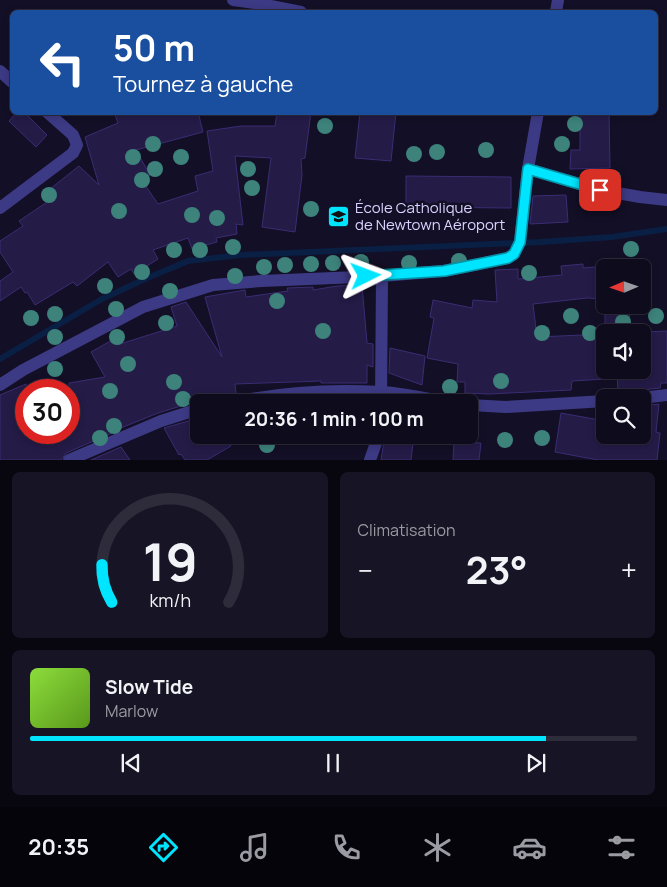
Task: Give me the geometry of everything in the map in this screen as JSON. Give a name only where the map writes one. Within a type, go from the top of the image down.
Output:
[{"type":"street","points":[[233,0],[291,10]]},
{"type":"street","points":[[0,70],[10,80]]},
{"type":"street","points":[[0,208],[73,153],[77,145],[73,135],[50,115]]},
{"type":"street","points":[[0,385],[23,370],[143,307],[213,285],[261,280],[382,276],[444,271],[508,258],[514,254],[520,242],[528,169],[537,115]]},
{"type":"street","points":[[528,169],[600,190],[667,200]]},
{"type":"street","points":[[381,394],[382,276]]},
{"type":"street","points":[[280,394],[314,394]]},
{"type":"street","points":[[651,397],[667,395]]},
{"type":"street","points":[[478,405],[506,407],[596,402]]},
{"type":"street","points":[[69,460],[161,421],[190,412]]},
{"type":"street","points":[[370,460],[376,444]]},
{"type":"building","points":[[14,115],[27,115],[47,135],[36,147],[9,121]]},
{"type":"building","points":[[115,115],[199,115],[203,132],[136,150],[150,175],[141,179],[158,204],[198,191],[195,176],[213,171],[207,131],[241,126],[275,126],[277,115],[311,115],[305,158],[301,159],[302,175],[295,232],[262,227],[271,158],[235,156],[243,225],[236,224],[237,234],[216,238],[217,242],[192,249],[188,238],[153,250],[158,259],[134,274],[131,269],[118,277],[108,262],[77,286],[73,282],[35,305],[27,292],[25,293],[21,287],[0,301],[0,281],[13,272],[0,252],[0,241],[23,226],[19,221],[56,196],[50,189],[79,166],[99,185],[85,137],[118,123]]},
{"type":"building","points":[[360,115],[396,115],[391,161],[355,158]]},
{"type":"building","points":[[580,115],[609,115],[610,168],[570,169],[571,150],[580,150]]},
{"type":"building","points":[[406,176],[511,177],[511,208],[406,207]]},
{"type":"building","points":[[566,195],[568,222],[530,224],[533,196]]},
{"type":"building","points":[[583,264],[583,268],[596,267],[596,298],[533,304],[537,337],[596,334],[596,379],[605,379],[572,381],[571,390],[489,394],[465,393],[465,382],[457,382],[458,364],[427,358],[434,318],[430,317],[433,300],[472,308],[473,300],[497,302],[495,270],[518,269],[518,279],[562,275],[561,266]]},
{"type":"building","points":[[362,285],[367,343],[373,344],[373,367],[367,365],[367,383],[321,383],[321,381],[235,384],[236,394],[190,394],[190,403],[158,413],[111,432],[66,453],[61,460],[0,460],[0,395],[15,389],[15,444],[80,444],[80,381],[105,377],[91,352],[114,339],[117,345],[177,326],[171,307],[186,302],[222,357],[205,297],[245,290],[246,297],[288,291],[287,288],[313,287],[313,290],[337,286]]},
{"type":"building","points":[[605,314],[630,314],[629,324],[605,324]]},
{"type":"building","points":[[667,331],[667,383],[661,383],[660,388],[618,389],[617,379],[651,379],[651,332]]},
{"type":"building","points":[[390,348],[425,356],[422,385],[389,373]]},
{"type":"building","points":[[659,404],[656,432],[660,433],[657,460],[598,460],[555,452],[561,413],[596,419],[596,444],[651,444],[651,405]]},
{"type":"building","points":[[190,421],[190,444],[230,444],[231,446],[207,460],[185,460],[181,454],[179,455],[164,428]]},
{"type":"building","points":[[481,443],[479,460],[453,460],[454,444]]},
{"type":"building","points":[[384,444],[413,444],[411,460],[381,460]]},
{"type":"building","points":[[121,447],[130,460],[91,460]]},
{"type":"waterway","points":[[0,359],[102,299],[188,261],[240,255],[541,242],[612,237],[667,229]]},
{"type":"place","name":"École Catholique de Newtown Aéroport","points":[[339,217]]},
{"type":"route","points":[[366,276],[444,271],[508,258],[514,254],[520,242],[528,169],[600,190]]}]
